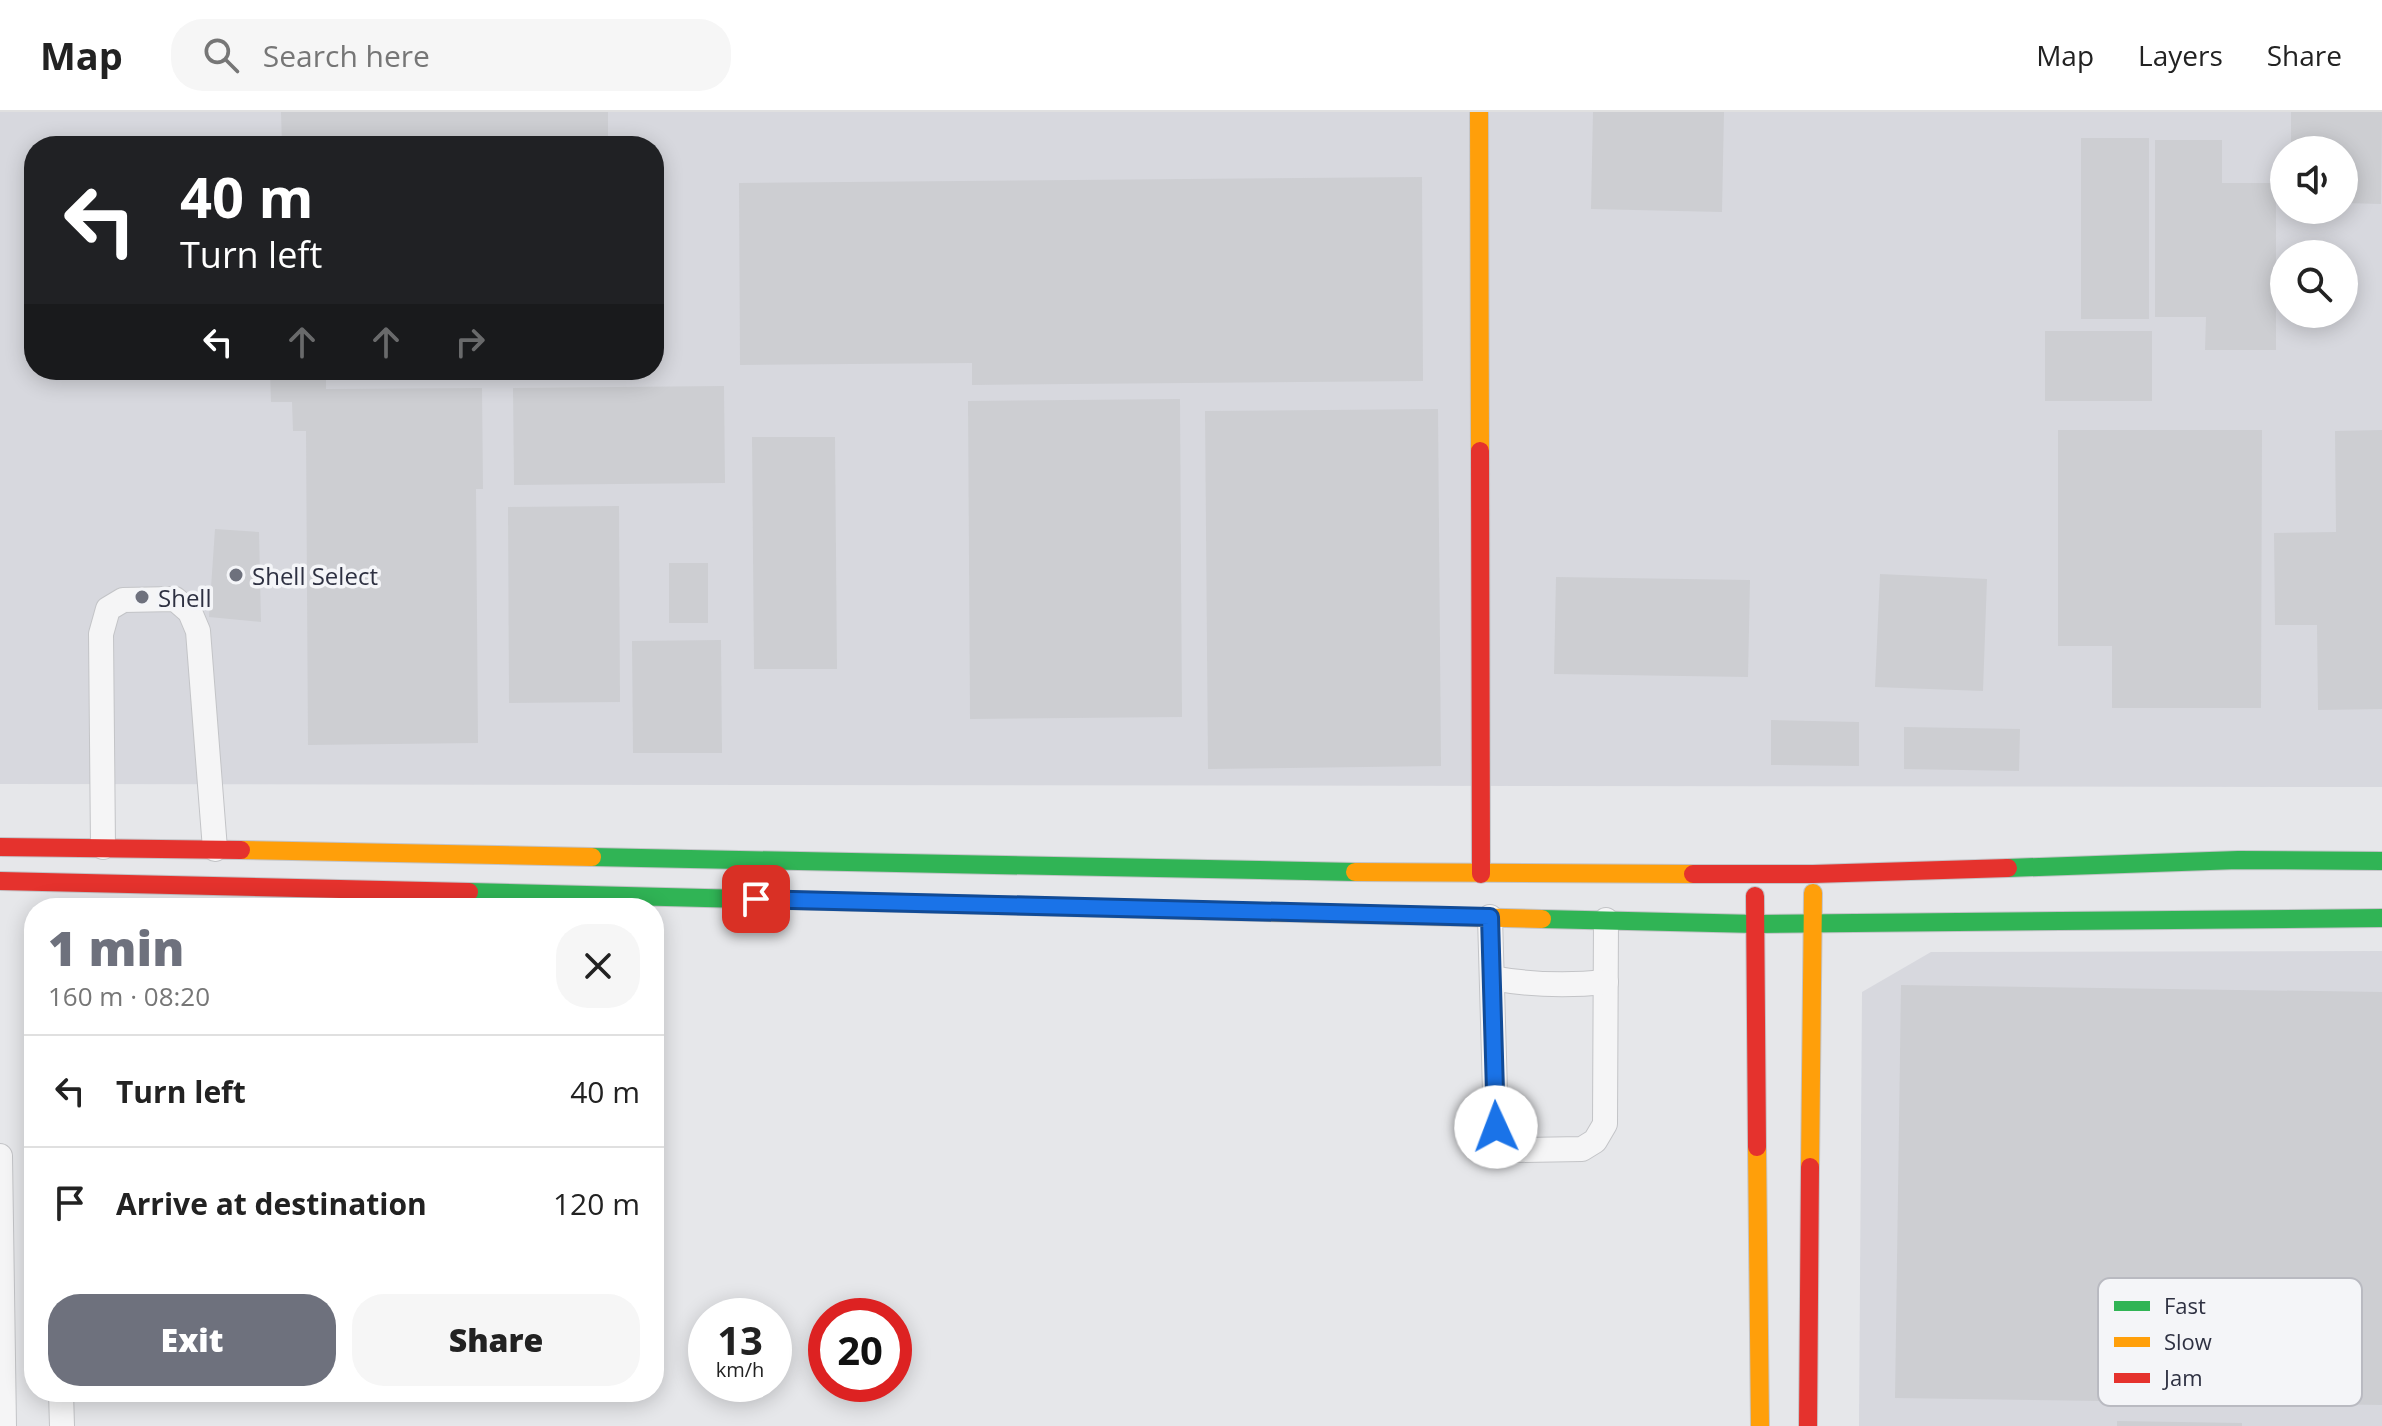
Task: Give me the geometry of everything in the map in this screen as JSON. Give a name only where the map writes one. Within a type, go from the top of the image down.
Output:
[{"type":"main road","points":[[1479,112],[1481,874]]},
{"type":"main road","points":[[0,847],[1481,874],[1813,874],[2238,860],[2382,861]]},
{"type":"main road","points":[[1755,874],[1760,1426]]},
{"type":"main road","points":[[1808,1426],[1813,874]]},
{"type":"main road","points":[[0,881],[1756,924],[2382,918]]},
{"type":"lane","points":[[103,847],[101,634],[108,609],[123,600],[175,599],[190,612],[198,631],[215,849]]},
{"type":"lane","points":[[53,846],[55,898]]},
{"type":"lane","points":[[1490,917],[1496,1127],[1504,1144],[1516,1150],[1582,1149],[1595,1141],[1605,1124],[1606,920]]},
{"type":"lane","points":[[1492,978],[1552,985],[1606,982]]},
{"type":"lane","points":[[0,1156],[4,1426]]},
{"type":"lane","points":[[61,1402],[62,1426]]},
{"type":"shaded area","points":[[0,112],[2382,112],[2382,787],[0,784]]},
{"type":"shaded area","points":[[2382,951],[2382,1426],[1859,1426],[1862,992],[1931,952]]},
{"type":"building","points":[[281,112],[608,112],[608,136],[282,136]]},
{"type":"building","points":[[1593,112],[1724,112],[1722,212],[1591,209]]},
{"type":"building","points":[[2291,112],[2382,112],[2381,204],[2358,203],[2358,136],[2291,136]]},
{"type":"building","points":[[2081,138],[2149,138],[2149,319],[2081,319]]},
{"type":"building","points":[[2155,140],[2222,140],[2222,183],[2270,183],[2270,224],[2276,224],[2276,240],[2270,240],[2270,328],[2276,328],[2276,350],[2205,350],[2206,317],[2155,317]]},
{"type":"building","points":[[1422,177],[1423,381],[972,385],[972,363],[740,365],[739,183]]},
{"type":"building","points":[[2045,331],[2152,331],[2152,401],[2045,401]]},
{"type":"building","points":[[270,380],[326,380],[326,389],[482,388],[483,489],[476,489],[478,743],[308,745],[306,431],[293,431],[292,402],[271,402]]},
{"type":"building","points":[[724,386],[725,483],[514,485],[513,388]]},
{"type":"building","points":[[1180,399],[1182,717],[970,719],[968,401]]},
{"type":"building","points":[[1438,409],[1441,766],[1208,769],[1205,411]]},
{"type":"building","points":[[2058,430],[2262,430],[2261,708],[2112,708],[2112,646],[2058,646]]},
{"type":"building","points":[[2382,430],[2382,709],[2318,710],[2317,625],[2275,625],[2274,533],[2336,532],[2335,431]]},
{"type":"building","points":[[752,437],[835,437],[837,669],[754,669]]},
{"type":"building","points":[[619,506],[620,702],[509,703],[508,507]]},
{"type":"building","name":"Shell Select","points":[[215,529],[259,532],[261,622],[209,617]]},
{"type":"building","points":[[669,563],[708,563],[708,623],[669,623]]},
{"type":"building","points":[[1880,574],[1987,579],[1983,691],[1875,687]]},
{"type":"building","points":[[1556,577],[1750,580],[1748,677],[1554,674]]},
{"type":"building","points":[[721,640],[722,753],[633,753],[632,641]]},
{"type":"building","points":[[1771,720],[1859,722],[1859,766],[1771,765]]},
{"type":"building","points":[[1904,727],[2020,729],[2019,771],[1904,769]]},
{"type":"building","points":[[1901,985],[2382,992],[2382,1405],[2362,1405],[2362,1278],[2098,1278],[2098,1401],[1895,1398]]},
{"type":"building","points":[[2117,1421],[2242,1423],[2242,1426],[2117,1426]]},
{"type":"traffic: fast","points":[[592,857],[1355,872]]},
{"type":"traffic: fast","points":[[2008,868],[2238,860],[2382,861]]},
{"type":"traffic: fast","points":[[469,892],[1182,910]]},
{"type":"traffic: fast","points":[[1542,919],[1756,924],[2382,918]]},
{"type":"traffic: slow","points":[[1479,112],[1480,451]]},
{"type":"traffic: slow","points":[[241,850],[592,857]]},
{"type":"traffic: slow","points":[[1355,872],[1693,874]]},
{"type":"traffic: slow","points":[[1810,1167],[1813,893]]},
{"type":"traffic: slow","points":[[1182,910],[1542,919]]},
{"type":"traffic: slow","points":[[1757,1147],[1760,1426]]},
{"type":"traffic: jam","points":[[1480,451],[1481,874]]},
{"type":"traffic: jam","points":[[0,847],[241,850]]},
{"type":"traffic: jam","points":[[1693,874],[2008,868]]},
{"type":"traffic: jam","points":[[0,881],[469,892]]},
{"type":"traffic: jam","points":[[1755,896],[1757,1147]]},
{"type":"traffic: jam","points":[[1808,1426],[1810,1167]]},
{"type":"place","name":"Shell Select","points":[[236,575]]},
{"type":"place","name":"Shell","points":[[142,597]]},
{"type":"route","points":[[756,899],[1490,917],[1496,1127]]}]
